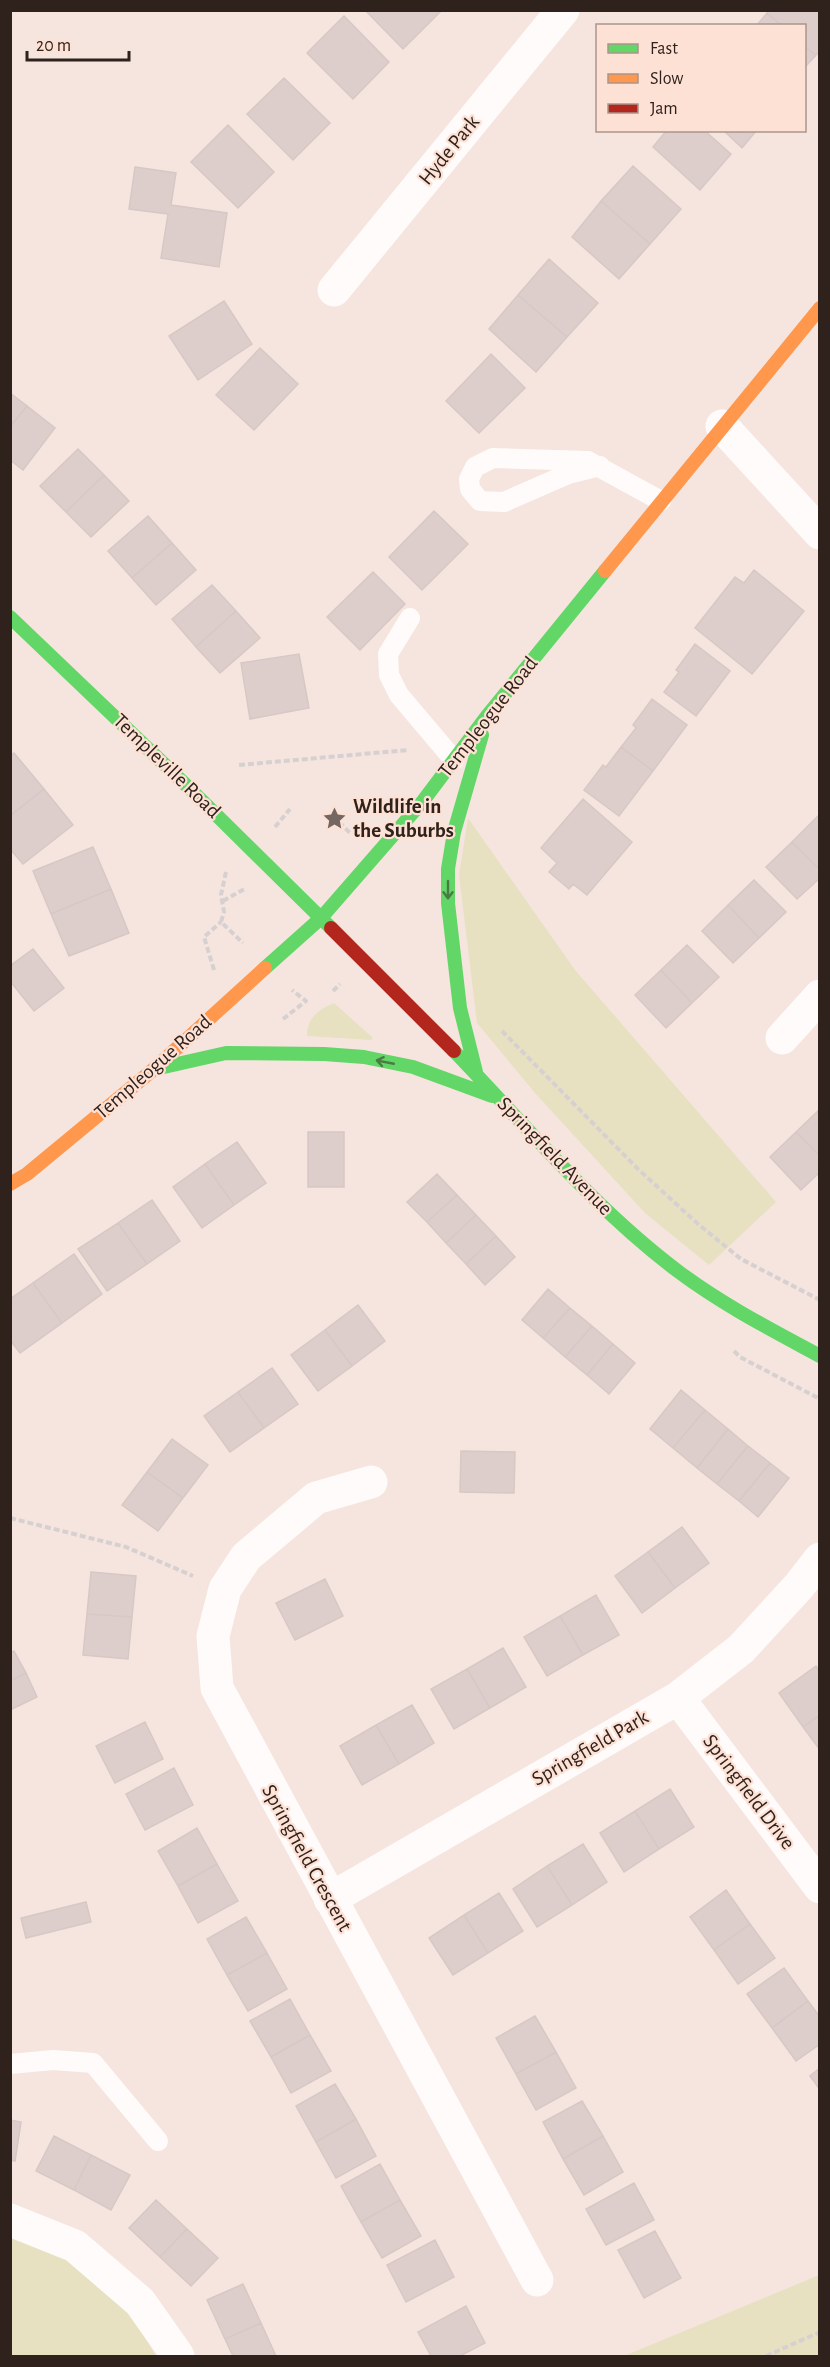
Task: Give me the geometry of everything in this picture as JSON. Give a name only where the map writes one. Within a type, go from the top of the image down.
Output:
[{"type":"main road","name":"Templeogue Road","points":[[10,1185],[154,1070],[321,918],[418,807],[487,716],[819,308]]},
{"type":"main road","name":"Templeville Road","points":[[10,617],[321,918]]},
{"type":"main road","points":[[476,1074],[458,996],[448,903],[448,869],[454,832],[487,716]]},
{"type":"main road","name":"Springfield Avenue","points":[[321,918],[617,1219],[676,1270],[752,1320],[819,1356]]},
{"type":"main road","points":[[154,1070],[226,1053],[344,1056],[413,1067],[499,1098]]},
{"type":"street","name":"Hyde Park","points":[[334,290],[563,10]]},
{"type":"street","points":[[722,426],[819,533]]},
{"type":"street","points":[[782,1038],[819,996]]},
{"type":"street","name":"Springfield Crescent","points":[[371,1482],[316,1498],[246,1557],[225,1589],[213,1636],[217,1688],[537,2280]]},
{"type":"street","name":"Springfield Park","points":[[330,1899],[678,1698],[741,1649],[799,1586],[819,1559]]},
{"type":"street","name":"Springfield Drive","points":[[678,1698],[819,1887]]},
{"type":"street","points":[[10,2220],[75,2246],[140,2302],[178,2356]]},
{"type":"lane","points":[[600,466],[568,474],[504,502],[480,501],[470,489],[469,479],[475,467],[493,458],[567,459],[588,461],[600,466],[661,501]]},
{"type":"lane","points":[[410,618],[388,654],[389,675],[399,695],[454,759]]},
{"type":"lane","points":[[10,2064],[52,2060],[93,2063],[158,2141]]},
{"type":"path","points":[[239,765],[416,749]]},
{"type":"path","points":[[285,814],[290,809]]},
{"type":"path","points":[[339,822],[343,826]]},
{"type":"path","points":[[223,901],[241,891]]},
{"type":"path","points":[[210,957],[204,937],[221,922],[224,912],[222,895]]},
{"type":"path","points":[[221,922],[230,931]]},
{"type":"path","points":[[279,1022],[306,1000],[295,993]]},
{"type":"path","points":[[494,1023],[638,1169],[698,1224],[741,1259],[819,1300]]},
{"type":"path","points":[[10,1518],[126,1547],[197,1577]]},
{"type":"path","points":[[766,2356],[819,2332]]},
{"type":"shaded area","points":[[468,818],[575,970],[776,1202],[709,1265],[645,1213],[535,1093],[477,1023],[459,875]]},
{"type":"shaded area","points":[[334,1003],[373,1038],[371,1040],[307,1036],[309,1024],[315,1015]]},
{"type":"shaded area","points":[[10,2236],[63,2256],[130,2313],[156,2356],[11,2356]]},
{"type":"shaded area","points":[[819,2275],[819,2356],[624,2356],[805,2281]]},
{"type":"building","points":[[365,10],[438,10],[440,12],[403,49]]},
{"type":"building","points":[[769,10],[820,10],[820,51],[816,55],[806,48],[806,24],[780,24],[767,13]]},
{"type":"building","points":[[767,13],[780,24],[758,24]]},
{"type":"building","points":[[344,16],[389,62],[353,99],[307,53]]},
{"type":"building","points":[[806,48],[816,55],[806,66]]},
{"type":"building","points":[[284,78],[330,123],[293,160],[247,114]]},
{"type":"building","points":[[228,125],[274,172],[238,208],[191,162]]},
{"type":"building","points":[[665,132],[706,132],[731,154],[700,190],[653,147]]},
{"type":"building","points":[[725,132],[755,132],[742,148]]},
{"type":"building","points":[[633,166],[681,209],[650,244],[601,201]]},
{"type":"building","points":[[135,167],[176,173],[171,205],[227,213],[219,267],[161,258],[168,214],[129,209]]},
{"type":"building","points":[[601,201],[650,244],[619,279],[572,237]]},
{"type":"building","points":[[549,259],[598,303],[567,337],[518,295]]},
{"type":"building","points":[[518,295],[567,337],[536,372],[489,329]]},
{"type":"building","points":[[224,301],[252,344],[198,380],[169,336]]},
{"type":"building","points":[[260,348],[298,384],[254,430],[216,395]]},
{"type":"building","points":[[491,354],[525,388],[479,433],[446,401]]},
{"type":"building","points":[[10,393],[27,406],[10,427]]},
{"type":"building","points":[[27,406],[55,428],[23,470],[10,460],[10,427]]},
{"type":"building","points":[[78,449],[104,475],[66,512],[40,486]]},
{"type":"building","points":[[104,475],[129,501],[91,537],[66,512]]},
{"type":"building","points":[[434,511],[468,544],[422,590],[389,557]]},
{"type":"building","points":[[148,516],[172,543],[132,578],[108,551]]},
{"type":"building","points":[[172,543],[196,570],[156,605],[132,578]]},
{"type":"building","points":[[754,570],[804,611],[752,674],[695,628],[735,577],[744,583]]},
{"type":"building","points":[[373,572],[405,604],[360,650],[327,617]]},
{"type":"building","points":[[212,585],[236,611],[196,647],[172,619]]},
{"type":"building","points":[[236,611],[260,638],[220,673],[196,647]]},
{"type":"building","points":[[695,644],[730,671],[696,716],[664,692],[679,672],[676,670]]},
{"type":"building","points":[[299,654],[309,708],[250,719],[241,663]]},
{"type":"building","points":[[652,699],[687,725],[653,771],[621,747],[636,728],[633,725]]},
{"type":"building","points":[[621,747],[653,771],[619,816],[584,790],[603,765],[606,767]]},
{"type":"building","points":[[14,753],[44,789],[10,816],[10,756]]},
{"type":"building","points":[[44,789],[73,825],[23,864],[10,849],[10,816]]},
{"type":"building","points":[[583,799],[632,842],[587,895],[573,884],[569,889],[549,872],[557,863],[541,848]]},
{"type":"building","points":[[818,816],[820,818],[820,870],[792,842]]},
{"type":"building","points":[[792,842],[820,870],[820,878],[797,899],[766,867]]},
{"type":"building","points":[[93,847],[111,889],[51,914],[33,871]]},
{"type":"building","points":[[754,880],[786,912],[759,938],[728,905]]},
{"type":"building","points":[[111,889],[129,933],[69,956],[51,914]]},
{"type":"building","points":[[728,905],[759,938],[733,963],[702,931]]},
{"type":"building","points":[[687,945],[719,977],[692,1003],[661,970]]},
{"type":"building","points":[[33,949],[64,988],[34,1011],[10,981],[10,966]]},
{"type":"building","points":[[661,970],[692,1003],[666,1028],[635,995]]},
{"type":"building","points":[[820,1109],[820,1156],[796,1132]]},
{"type":"building","points":[[308,1132],[344,1132],[344,1187],[308,1187]]},
{"type":"building","points":[[796,1132],[820,1156],[820,1172],[801,1190],[770,1157]]},
{"type":"building","points":[[237,1142],[266,1183],[234,1205],[205,1164]]},
{"type":"building","points":[[205,1164],[234,1205],[202,1228],[173,1187]]},
{"type":"building","points":[[437,1174],[457,1195],[427,1222],[407,1202]]},
{"type":"building","points":[[457,1195],[476,1215],[446,1243],[427,1222]]},
{"type":"building","points":[[152,1200],[180,1241],[147,1264],[118,1223]]},
{"type":"building","points":[[476,1215],[496,1236],[466,1264],[446,1243]]},
{"type":"building","points":[[118,1223],[147,1264],[107,1291],[78,1249]]},
{"type":"building","points":[[496,1236],[515,1257],[485,1285],[466,1264]]},
{"type":"building","points":[[74,1254],[102,1294],[62,1323],[33,1283]]},
{"type":"building","points":[[33,1283],[62,1323],[20,1353],[10,1340],[10,1299]]},
{"type":"building","points":[[548,1289],[570,1308],[543,1338],[522,1320]]},
{"type":"building","points":[[358,1305],[385,1341],[352,1366],[325,1330]]},
{"type":"building","points":[[570,1308],[592,1326],[565,1357],[543,1338]]},
{"type":"building","points":[[592,1326],[613,1344],[587,1375],[565,1357]]},
{"type":"building","points":[[325,1330],[352,1366],[318,1391],[291,1355]]},
{"type":"building","points":[[613,1344],[635,1363],[609,1394],[587,1375]]},
{"type":"building","points":[[272,1368],[298,1404],[264,1428],[238,1392]]},
{"type":"building","points":[[681,1390],[705,1410],[673,1448],[650,1429]]},
{"type":"building","points":[[238,1392],[264,1428],[230,1452],[204,1416]]},
{"type":"building","points":[[705,1410],[728,1429],[697,1468],[673,1448]]},
{"type":"building","points":[[728,1429],[748,1446],[717,1484],[697,1468]]},
{"type":"building","points":[[172,1439],[208,1465],[183,1498],[147,1472]]},
{"type":"building","points":[[748,1446],[770,1463],[739,1501],[717,1484]]},
{"type":"building","points":[[461,1451],[515,1452],[514,1493],[460,1492]]},
{"type":"building","points":[[770,1463],[789,1478],[758,1517],[739,1501]]},
{"type":"building","points":[[147,1472],[183,1498],[158,1531],[122,1505]]},
{"type":"building","points":[[682,1527],[709,1563],[675,1588],[648,1552]]},
{"type":"building","points":[[648,1552],[675,1588],[642,1613],[615,1576]]},
{"type":"building","points":[[91,1572],[136,1576],[132,1617],[87,1614]]},
{"type":"building","points":[[325,1579],[343,1616],[295,1640],[276,1603]]},
{"type":"building","points":[[596,1595],[619,1635],[583,1655],[560,1616]]},
{"type":"building","points":[[87,1614],[132,1617],[128,1659],[83,1655]]},
{"type":"building","points":[[560,1616],[583,1655],[547,1676],[524,1637]]},
{"type":"building","points":[[503,1648],[526,1687],[490,1708],[467,1669]]},
{"type":"building","points":[[14,1651],[26,1673],[10,1681],[10,1652]]},
{"type":"building","points":[[816,1666],[820,1672],[820,1715],[803,1727],[779,1693]]},
{"type":"building","points":[[467,1669],[490,1708],[454,1729],[431,1689]]},
{"type":"building","points":[[26,1673],[37,1697],[10,1710],[10,1681]]},
{"type":"building","points":[[412,1705],[434,1743],[399,1764],[376,1725]]},
{"type":"building","points":[[820,1715],[820,1750],[803,1727]]},
{"type":"building","points":[[145,1722],[163,1759],[115,1783],[96,1746]]},
{"type":"building","points":[[376,1725],[399,1764],[362,1785],[340,1746]]},
{"type":"building","points":[[174,1768],[193,1805],[145,1830],[126,1794]]},
{"type":"building","points":[[670,1789],[694,1827],[659,1849],[635,1811]]},
{"type":"building","points":[[635,1811],[659,1849],[624,1872],[600,1833]]},
{"type":"building","points":[[197,1828],[217,1864],[178,1886],[158,1851]]},
{"type":"building","points":[[583,1844],[607,1882],[572,1905],[547,1866]]},
{"type":"building","points":[[217,1864],[238,1901],[198,1923],[178,1886]]},
{"type":"building","points":[[547,1866],[572,1905],[537,1927],[513,1889]]},
{"type":"building","points":[[726,1890],[750,1924],[714,1950],[690,1917]]},
{"type":"building","points":[[499,1893],[523,1931],[488,1953],[464,1915]]},
{"type":"building","points":[[86,1902],[91,1922],[26,1938],[21,1918]]},
{"type":"building","points":[[464,1915],[488,1953],[453,1975],[429,1938]]},
{"type":"building","points":[[246,1917],[267,1953],[227,1975],[207,1939]]},
{"type":"building","points":[[750,1924],[775,1958],[738,1984],[714,1950]]},
{"type":"building","points":[[267,1953],[287,1989],[248,2011],[227,1975]]},
{"type":"building","points":[[784,1968],[808,2001],[772,2028],[747,1994]]},
{"type":"building","points":[[290,1999],[310,2035],[271,2057],[250,2021]]},
{"type":"building","points":[[808,2001],[820,2017],[820,2044],[796,2061],[772,2028]]},
{"type":"building","points":[[535,2016],[556,2052],[516,2074],[496,2038]]},
{"type":"building","points":[[310,2035],[331,2071],[291,2093],[271,2057]]},
{"type":"building","points":[[556,2052],[576,2088],[536,2110],[516,2074]]},
{"type":"building","points":[[820,2068],[820,2090],[810,2076]]},
{"type":"building","points":[[335,2084],[356,2119],[316,2142],[296,2106]]},
{"type":"building","points":[[582,2101],[603,2136],[563,2159],[543,2122]]},
{"type":"building","points":[[356,2119],[376,2156],[336,2178],[316,2142]]},
{"type":"building","points":[[10,2120],[21,2122],[15,2161],[10,2160]]},
{"type":"building","points":[[54,2136],[91,2155],[74,2190],[36,2171]]},
{"type":"building","points":[[603,2136],[623,2172],[584,2195],[563,2159]]},
{"type":"building","points":[[91,2155],[130,2175],[111,2210],[74,2190]]},
{"type":"building","points":[[380,2164],[400,2200],[361,2222],[341,2186]]},
{"type":"building","points":[[634,2183],[654,2220],[606,2245],[586,2209]]},
{"type":"building","points":[[156,2200],[187,2229],[160,2257],[129,2228]]},
{"type":"building","points":[[400,2200],[421,2236],[382,2258],[361,2222]]},
{"type":"building","points":[[187,2229],[218,2258],[191,2286],[160,2257]]},
{"type":"building","points":[[655,2231],[681,2278],[644,2298],[618,2250]]},
{"type":"building","points":[[435,2240],[454,2277],[406,2302],[387,2265]]},
{"type":"building","points":[[243,2284],[261,2323],[225,2339],[207,2300]]},
{"type":"building","points":[[466,2306],[485,2343],[460,2356],[431,2356],[418,2332]]},
{"type":"building","points":[[261,2323],[276,2356],[233,2356],[225,2339]]},
{"type":"traffic: fast","points":[[265,968],[321,918],[423,801],[487,716],[605,571]]},
{"type":"traffic: fast","points":[[10,617],[331,928]]},
{"type":"traffic: fast","points":[[476,1072],[460,1008],[448,903],[448,869],[454,832],[482,735]]},
{"type":"traffic: fast","points":[[454,1051],[562,1166],[648,1248],[679,1272],[748,1317],[820,1356]]},
{"type":"traffic: fast","points":[[155,1069],[226,1053],[324,1054],[364,1057],[413,1067],[492,1096]]},
{"type":"traffic: slow","points":[[605,571],[820,308]]},
{"type":"traffic: slow","points":[[10,1184],[27,1174],[154,1069],[265,968]]},
{"type":"traffic: jam","points":[[331,928],[454,1051]]},
{"type":"place","name":"Wildlife in the Suburbs","points":[[335,818]]}]
